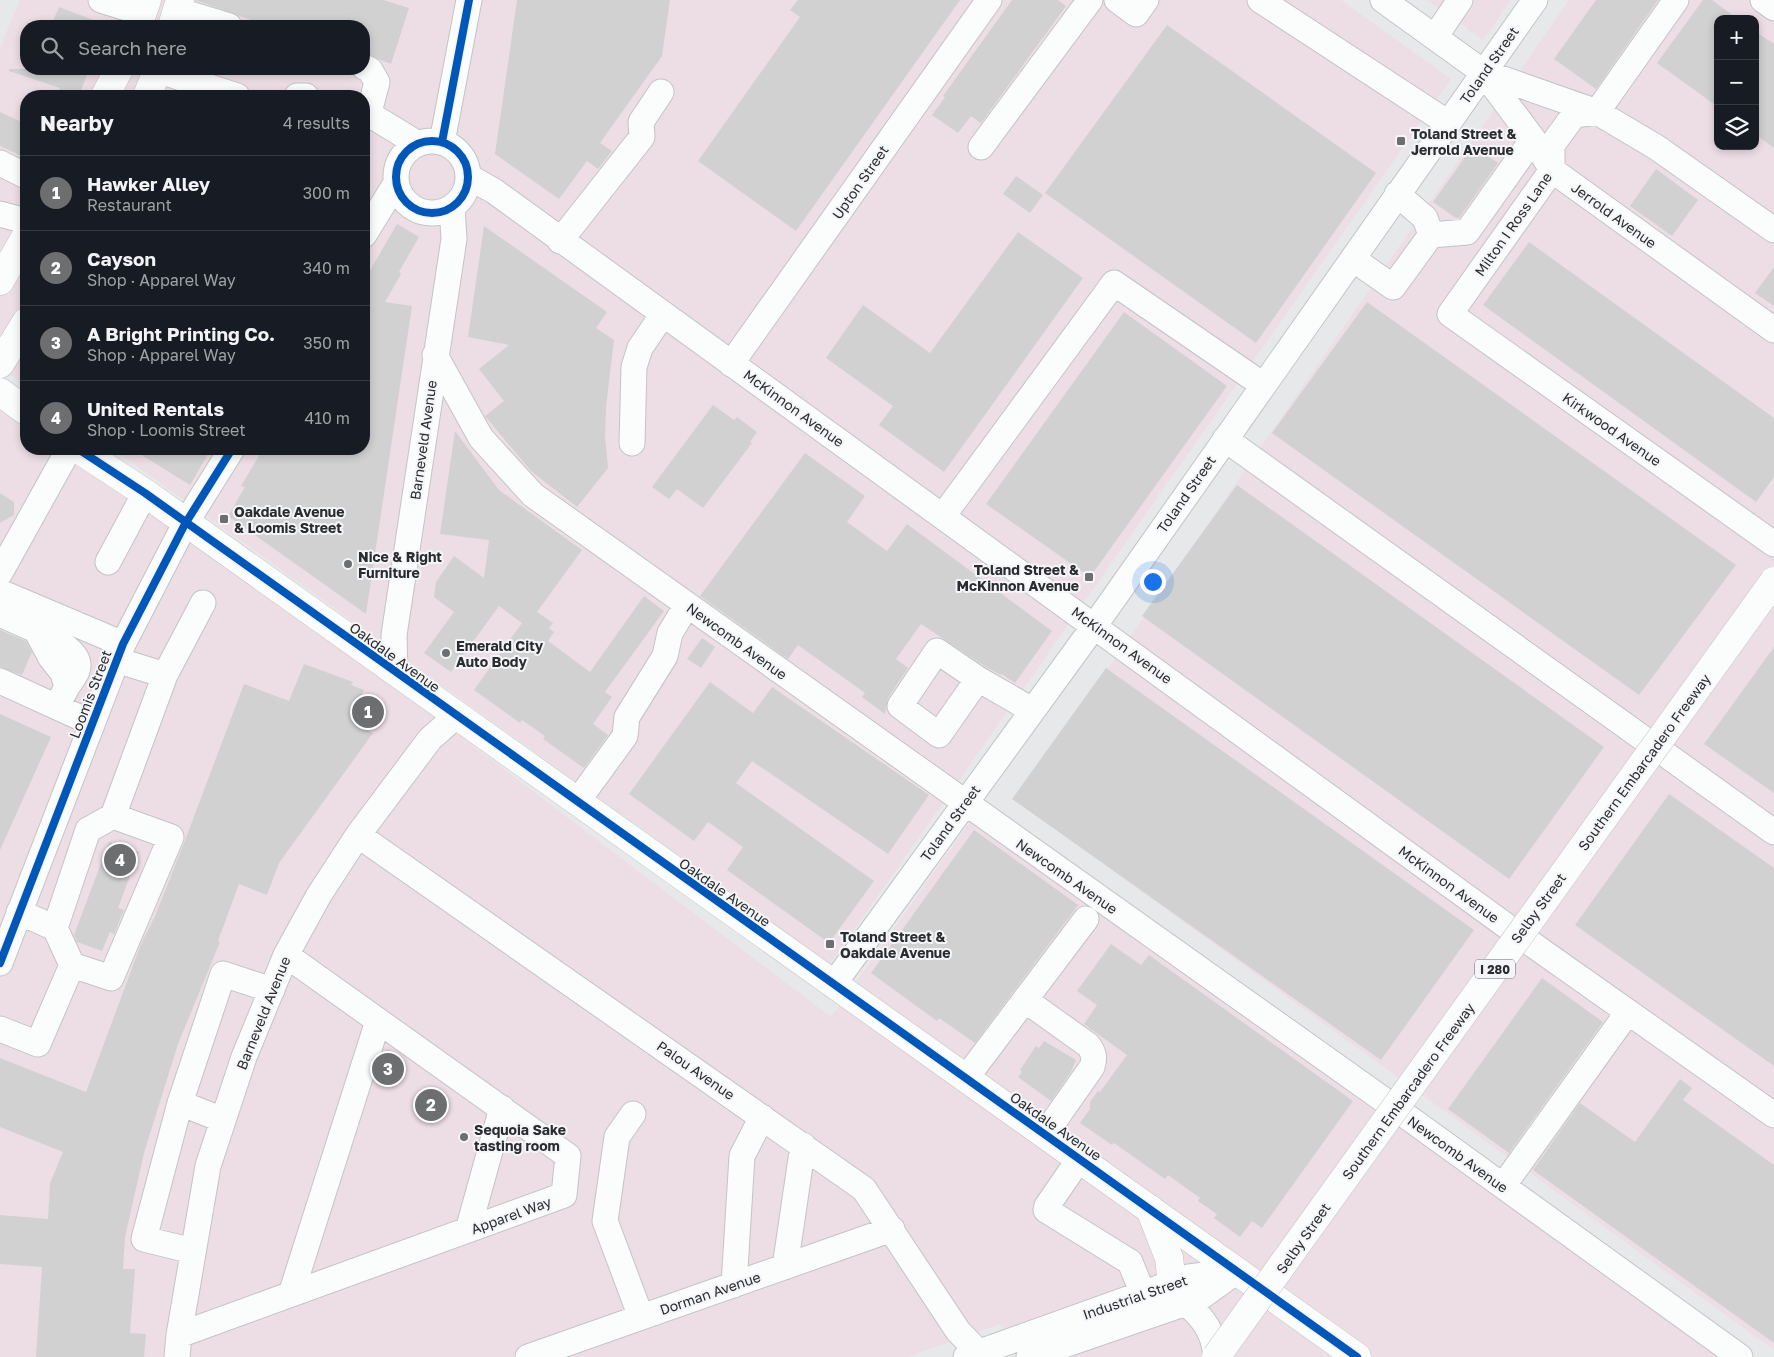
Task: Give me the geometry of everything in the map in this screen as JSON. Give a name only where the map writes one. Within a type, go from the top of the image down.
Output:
[{"type":"main road","points":[[109,90],[116,75]]},
{"type":"main road","points":[[150,90],[156,75]]},
{"type":"main road","points":[[0,281],[20,246]]},
{"type":"main road","points":[[0,364],[20,332]]},
{"type":"main road","points":[[0,392],[20,407]]},
{"type":"main road","name":"Oakdale Avenue","points":[[87,455],[145,493],[185,524],[833,985],[1080,1158],[1357,1357]]},
{"type":"main road","name":"Southern Embarcadero Freeway","points":[[1217,1357],[1774,583]]},
{"type":"main road","name":"Southern Embarcadero Freeway","points":[[1229,1357],[1774,597]]},
{"type":"main road","points":[[1150,1209],[1169,1258],[1179,1293]]},
{"type":"street","points":[[101,0],[142,13]]},
{"type":"street","points":[[430,143],[469,0]]},
{"type":"street","name":"Upton Street","points":[[731,364],[989,0]]},
{"type":"street","points":[[981,147],[1090,0]]},
{"type":"street","points":[[1117,0],[1136,14],[1146,0]]},
{"type":"street","points":[[1260,0],[1448,122]]},
{"type":"street","name":"Jerrold Avenue","points":[[1383,0],[1483,72],[1597,112],[1656,147],[1774,230]]},
{"type":"street","points":[[1435,37],[1460,0]]},
{"type":"street","name":"Toland Street","points":[[833,985],[964,802],[1095,625],[1535,0]]},
{"type":"street","points":[[1597,112],[1676,0]]},
{"type":"street","points":[[1763,0],[1774,8]]},
{"type":"street","points":[[176,12],[203,20]]},
{"type":"street","points":[[370,70],[377,82],[370,100]]},
{"type":"street","name":"Jerrold Avenue","points":[[1483,72],[1533,139],[1552,170],[1774,330]]},
{"type":"street","points":[[196,75],[225,90]]},
{"type":"street","points":[[560,241],[642,137],[641,122],[661,92]]},
{"type":"street","name":"Milton I Ross Lane","points":[[1450,314],[1552,170],[1552,145],[1574,115],[1597,112]]},
{"type":"street","points":[[370,113],[430,143],[453,147],[462,155],[467,165],[469,177],[467,189],[461,200],[452,208],[441,212],[429,213],[417,210],[404,199],[396,183],[396,171],[400,159],[408,150],[430,143]]},
{"type":"street","points":[[1353,259],[1393,287],[1431,235],[1467,232],[1533,139]]},
{"type":"street","points":[[0,163],[20,173]]},
{"type":"street","name":"McKinnon Avenue","points":[[469,177],[494,191],[560,241],[1095,625],[1519,935],[1774,1115]]},
{"type":"street","points":[[370,225],[396,183]]},
{"type":"street","points":[[1397,194],[1425,218],[1431,235]]},
{"type":"street","name":"Barneveld Avenue","points":[[395,672],[394,635],[454,239],[452,208]]},
{"type":"street","points":[[0,214],[20,219]]},
{"type":"street","points":[[943,516],[1114,283],[1263,385]]},
{"type":"street","points":[[632,444],[634,367],[640,348],[663,314]]},
{"type":"street","name":"Kirkwood Avenue","points":[[1450,314],[1774,544]]},
{"type":"street","name":"Newcomb Avenue","points":[[435,355],[480,438],[533,495],[1395,1108],[1740,1357]]},
{"type":"street","points":[[1225,439],[1774,832]]},
{"type":"street","points":[[0,573],[67,455]]},
{"type":"street","name":"Loomis Street","points":[[0,963],[12,917],[120,652],[185,524],[228,455]]},
{"type":"street","points":[[108,562],[145,493]]},
{"type":"street","name":"Selby Street","points":[[1217,1357],[1774,583]]},
{"type":"street","points":[[0,592],[165,675]]},
{"type":"street","points":[[113,816],[171,837],[111,978],[72,965],[55,928],[88,830],[113,816],[165,675],[203,603]]},
{"type":"street","points":[[577,802],[625,736],[627,717],[665,656],[670,633],[687,605]]},
{"type":"street","points":[[0,614],[36,630],[51,658],[63,673],[62,697]]},
{"type":"street","points":[[978,679],[1032,710]]},
{"type":"street","points":[[0,681],[62,697],[92,723]]},
{"type":"street","name":"Barneveld Avenue","points":[[178,1346],[208,1166],[244,1057],[286,955],[319,895],[358,835],[430,739],[456,716]]},
{"type":"street","name":"Palou Avenue","points":[[358,835],[864,1189],[976,1355]]},
{"type":"street","points":[[12,917],[55,928]]},
{"type":"street","points":[[966,1078],[1086,918]]},
{"type":"street","name":"Apparel Way","points":[[178,1346],[291,1294],[564,1196],[568,1156],[286,955]]},
{"type":"street","points":[[0,1029],[38,1044],[72,965]]},
{"type":"street","points":[[193,1251],[144,1239],[180,1103],[223,974],[272,990]]},
{"type":"street","points":[[1025,1000],[1088,1045],[1093,1052],[1094,1060],[1092,1067],[1045,1134]]},
{"type":"street","points":[[1503,1186],[1628,1012]]},
{"type":"street","points":[[291,1294],[378,1020]]},
{"type":"street","points":[[180,1103],[223,1120]]},
{"type":"street","points":[[468,1230],[502,1108]]},
{"type":"street","points":[[633,1114],[617,1137],[605,1220],[641,1317]]},
{"type":"street","points":[[734,1285],[742,1156],[762,1117]]},
{"type":"street","points":[[785,1266],[803,1145]]},
{"type":"street","points":[[1080,1158],[1046,1210],[1130,1262],[1143,1294]]},
{"type":"street","name":"Dorman Avenue","points":[[528,1357],[892,1229]]},
{"type":"street","name":"Industrial Street","points":[[1028,1357],[1179,1293],[1189,1277],[1236,1271]]},
{"type":"street","points":[[1179,1293],[1202,1317],[1209,1328],[1215,1344],[1217,1357]]},
{"type":"street","name":"Industrial Street","points":[[976,1355],[1143,1294],[1179,1293]]},
{"type":"shaded area","points":[[20,0],[1341,0],[1451,79],[830,964],[121,455],[370,455],[370,90],[20,90],[20,382],[0,367],[0,47]]},
{"type":"shaded area","points":[[1427,0],[1511,0],[1483,40]]},
{"type":"shaded area","points":[[1569,0],[1774,0],[1774,1350],[1017,801]]},
{"type":"shaded area","points":[[0,388],[20,403],[20,455],[89,455],[831,1017],[974,816],[1720,1357],[1027,1357],[1000,1324],[907,1357],[0,1357]]},
{"type":"building","points":[[195,0],[383,0],[409,8],[391,64],[370,55],[370,20],[251,20]]},
{"type":"building","points":[[517,0],[670,0],[662,56],[600,143],[612,151],[598,169],[587,161],[559,199],[495,154]]},
{"type":"building","points":[[798,0],[960,0],[796,231],[698,161],[800,17],[790,10]]},
{"type":"building","points":[[1012,0],[1058,0],[1066,6],[981,123],[971,116],[958,133],[932,115],[945,97],[943,96]]},
{"type":"building","points":[[1596,0],[1658,0],[1596,89],[1554,59]]},
{"type":"building","points":[[1703,0],[1712,0],[1733,15],[1714,15],[1714,104],[1657,63]]},
{"type":"building","points":[[59,7],[94,20],[54,20]]},
{"type":"building","points":[[1167,25],[1376,173],[1256,343],[1045,193]]},
{"type":"building","points":[[1759,34],[1774,44],[1774,148],[1759,137]]},
{"type":"building","points":[[9,69],[20,69],[20,75],[9,71]]},
{"type":"building","points":[[21,75],[87,75],[81,90],[59,90],[60,88]]},
{"type":"building","points":[[0,112],[20,121],[20,155],[0,146]]},
{"type":"building","points":[[1473,146],[1498,163],[1459,218],[1456,218],[1433,202]]},
{"type":"building","points":[[1656,169],[1698,200],[1672,236],[1630,206]]},
{"type":"building","points":[[1016,176],[1043,195],[1030,213],[1003,194]]},
{"type":"building","points":[[397,224],[419,237],[385,302],[412,306],[366,614],[228,516],[245,487],[241,486],[259,455],[370,455],[370,271]]},
{"type":"building","points":[[484,226],[607,312],[596,328],[614,340],[606,407],[605,436],[608,468],[577,507],[531,471],[485,416],[504,401],[479,369],[509,345],[468,337]]},
{"type":"building","points":[[1018,232],[1083,278],[944,472],[879,425],[893,406],[826,358],[863,305],[930,353]]},
{"type":"building","points":[[1529,242],[1774,418],[1774,477],[1756,502],[1483,305]]},
{"type":"building","points":[[1774,267],[1774,306],[1755,293]]},
{"type":"building","points":[[1367,302],[1736,565],[1639,695],[1272,433]]},
{"type":"building","points":[[1124,312],[1227,386],[1090,577],[986,504]]},
{"type":"building","points":[[713,405],[734,420],[737,417],[757,432],[750,442],[752,443],[703,508],[677,489],[669,499],[652,487]]},
{"type":"building","points":[[455,431],[499,490],[582,550],[537,612],[553,623],[549,628],[554,632],[548,641],[590,672],[644,596],[664,611],[605,692],[612,697],[593,724],[608,735],[584,768],[543,739],[545,736],[522,720],[520,723],[474,690],[522,623],[499,606],[451,672],[424,653],[454,612],[434,597],[436,582],[454,556],[484,578],[489,540],[440,534]]},
{"type":"building","points":[[805,453],[865,496],[847,522],[887,551],[907,524],[1052,631],[1015,683],[1002,674],[986,667],[921,624],[896,659],[908,668],[888,698],[885,714],[862,697],[865,693],[798,645],[788,659],[700,596]]},
{"type":"building","points":[[142,455],[208,455],[190,485]]},
{"type":"building","points":[[1237,485],[1604,747],[1509,879],[1142,616]]},
{"type":"building","points":[[0,493],[14,502],[14,515],[0,523]]},
{"type":"building","points":[[0,630],[26,641],[32,652],[22,675],[0,667]]},
{"type":"building","points":[[702,638],[715,647],[701,668],[687,659]]},
{"type":"building","points":[[1774,647],[1774,793],[1704,744]]},
{"type":"building","points":[[304,664],[353,682],[351,685],[364,690],[362,694],[379,700],[368,731],[373,733],[279,863],[267,895],[239,884],[218,941],[220,942],[178,1044],[144,1153],[125,1237],[123,1269],[135,1269],[130,1333],[146,1334],[144,1357],[36,1357],[42,1267],[0,1264],[0,1215],[48,1219],[50,1183],[63,1152],[0,1127],[0,1058],[86,1092],[141,944],[155,916],[184,843],[244,684],[289,701]]},
{"type":"building","points":[[1106,668],[1474,930],[1381,1060],[1012,799]]},
{"type":"building","points":[[710,682],[753,713],[772,687],[929,795],[888,854],[752,761],[736,783],[874,881],[829,943],[727,870],[743,847],[708,822],[694,841],[629,794]]},
{"type":"building","points":[[0,714],[51,737],[0,850]]},
{"type":"building","points":[[1669,794],[1774,868],[1774,1066],[1575,925]]},
{"type":"building","points":[[974,830],[1078,905],[975,1043],[939,1018],[937,1021],[871,973]]},
{"type":"building","points":[[109,842],[139,852],[118,908],[124,910],[114,934],[110,932],[102,951],[77,942],[74,935]]},
{"type":"building","points":[[1111,944],[1141,965],[1149,955],[1353,1101],[1262,1228],[1252,1221],[1240,1237],[1214,1218],[1217,1214],[1198,1201],[1200,1198],[1168,1175],[1165,1179],[1114,1143],[1112,1145],[1080,1123],[1090,1109],[1090,1102],[1098,1091],[1100,1092],[1127,1055],[1084,1024],[1097,1005],[1077,991]]},
{"type":"building","points":[[1542,978],[1603,1022],[1509,1153],[1448,1109]]},
{"type":"building","points":[[1044,1041],[1076,1060],[1071,1072],[1051,1101],[1018,1077],[1022,1072],[1020,1070],[1036,1046],[1039,1048]]},
{"type":"building","points":[[1680,1079],[1692,1088],[1683,1100],[1774,1165],[1774,1343],[1533,1170],[1580,1103],[1635,1142]]},
{"type":"cycle path","points":[[442,142],[469,0]]},
{"type":"cycle path","points":[[432,141],[446,144],[458,151],[465,163],[468,177],[465,191],[458,203],[446,210],[432,213],[418,210],[406,203],[399,191],[396,177],[399,163],[406,151],[418,144],[432,141]]},
{"type":"cycle path","points":[[87,455],[145,493],[1357,1357]]},
{"type":"cycle path","points":[[0,963],[123,644],[185,524],[228,455]]},
{"type":"place","name":"Toland Street & Jerrold Avenue","points":[[1401,141]]},
{"type":"place","name":"Oakdale Avenue & Loomis Street","points":[[224,519]]},
{"type":"place","name":"Nice & Right Furniture","points":[[348,564]]},
{"type":"place","name":"Toland Street & McKinnon Avenue","points":[[1089,577]]},
{"type":"place","name":"Emerald City Auto Body","points":[[446,653]]},
{"type":"place","name":"Hawker Alley","points":[[368,712]]},
{"type":"place","name":"United Rentals","points":[[120,860]]},
{"type":"place","name":"Toland Street & Oakdale Avenue","points":[[830,944]]},
{"type":"place","name":"A Bright Printing Co.","points":[[388,1069]]},
{"type":"place","name":"Cayson","points":[[431,1105]]},
{"type":"place","name":"Sequoia Sake tasting room","points":[[464,1137]]}]
